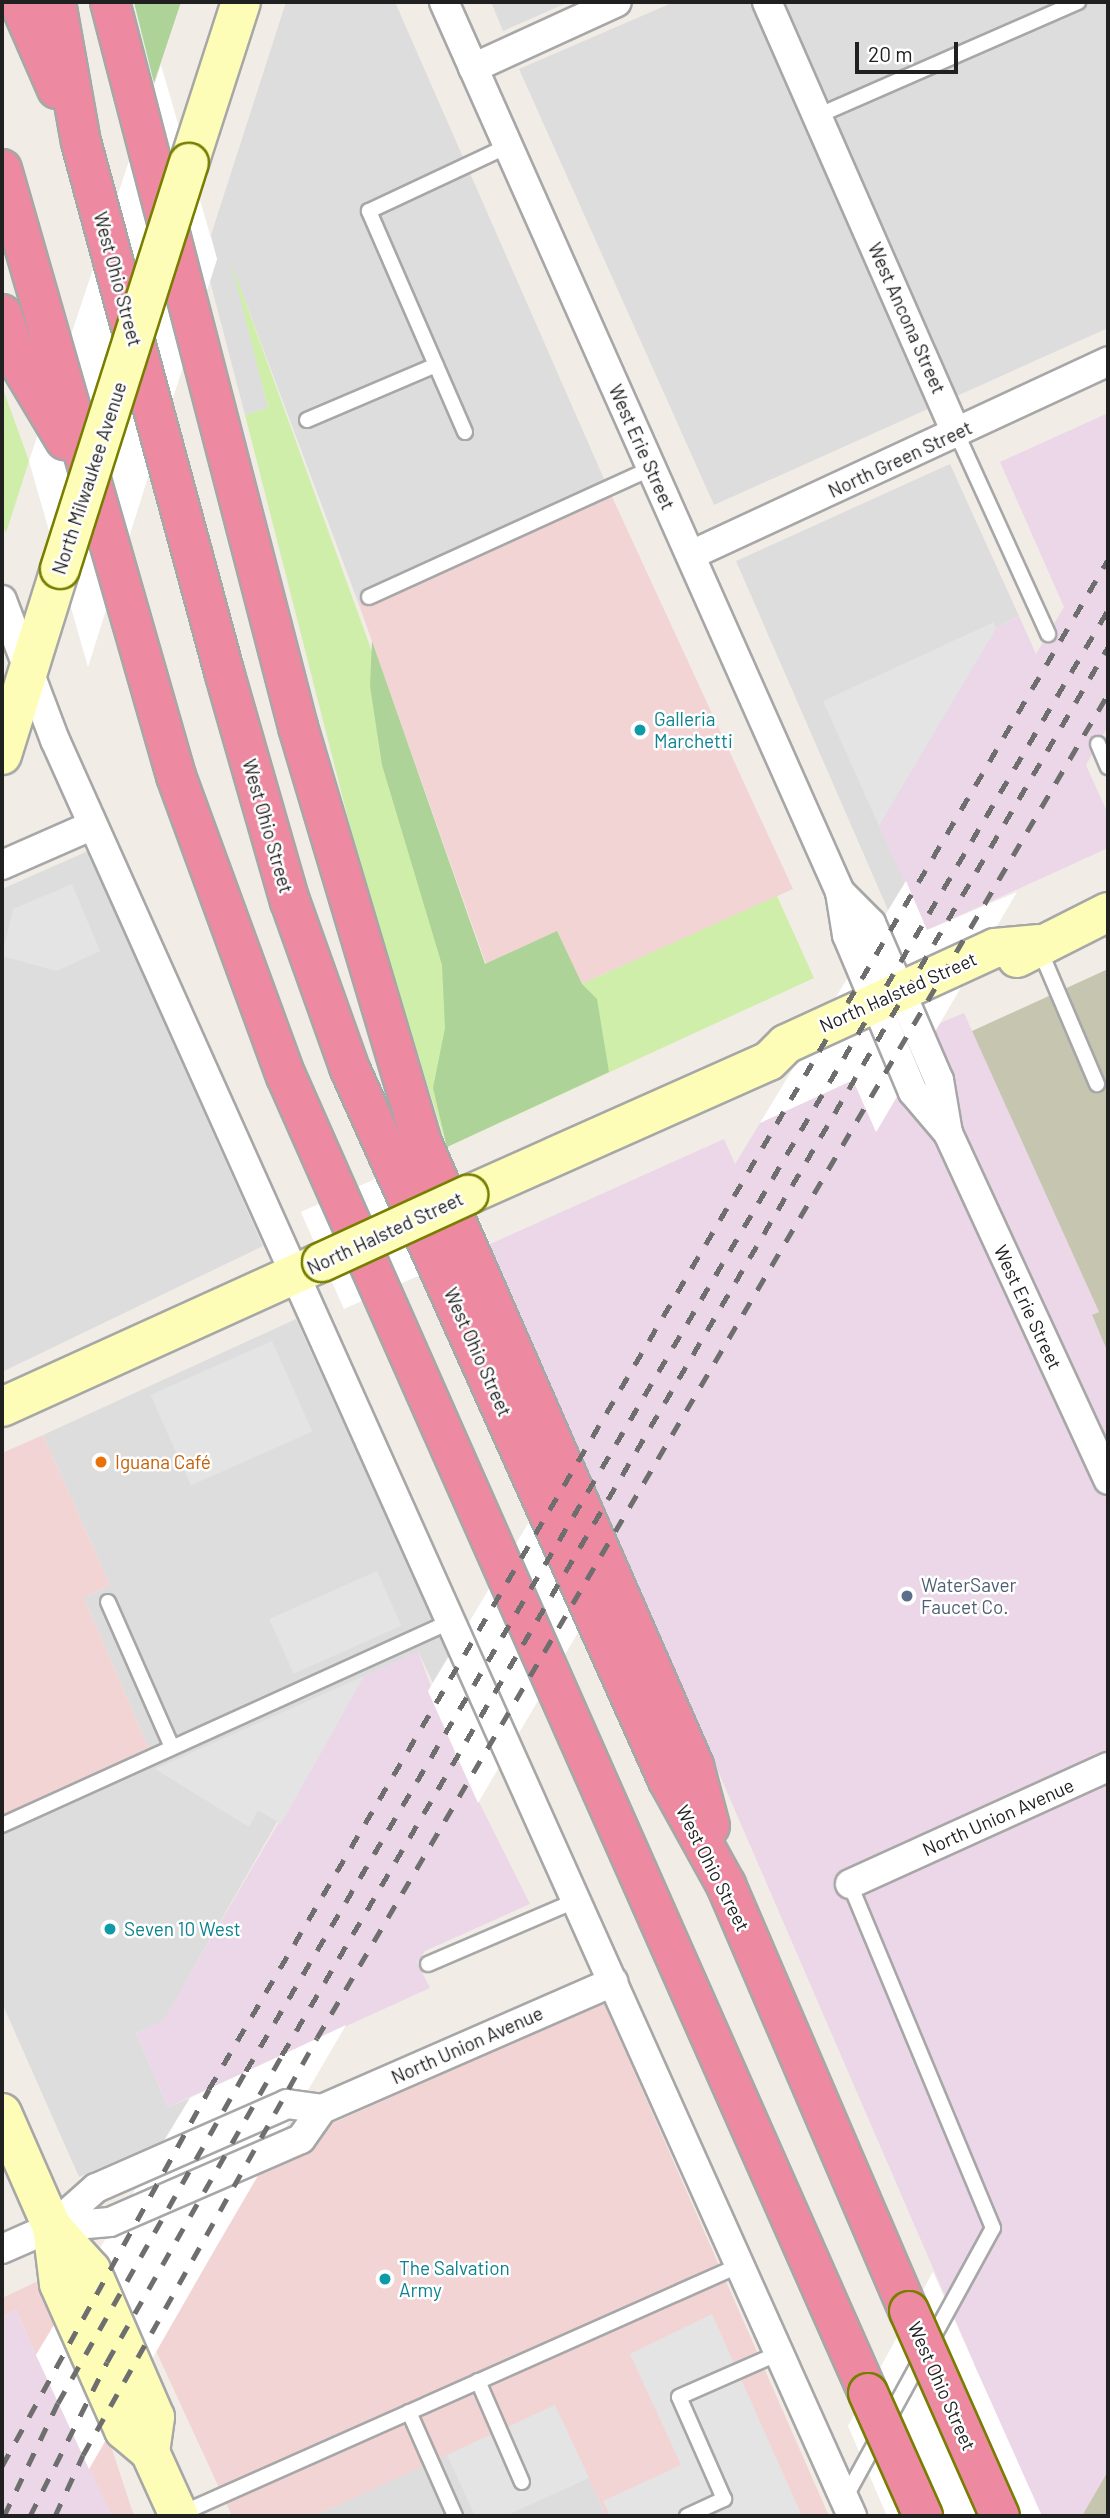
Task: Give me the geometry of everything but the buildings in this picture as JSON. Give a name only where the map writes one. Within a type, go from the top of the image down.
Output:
[{"type":"highway","points":[[19,2],[81,142]]},
{"type":"highway","points":[[56,2],[81,142]]},
{"type":"highway","points":[[110,2],[298,727],[418,1130],[694,1766],[726,1885]]},
{"type":"highway","name":"West Ohio Street","points":[[81,142],[290,901],[349,1067],[668,1780],[726,1885],[1000,2516]]},
{"type":"highway","points":[[2,169],[176,776],[286,1076],[923,2516]]},
{"type":"highway","points":[[2,314],[19,363],[92,486]]},
{"type":"main road","name":"North Milwaukee Avenue","points":[[2,755],[241,2]]},
{"type":"main road","name":"North Halsted Street","points":[[2,1406],[769,1061],[792,1062],[892,1006],[1004,967],[1037,944],[1108,912]]},
{"type":"main road","points":[[2,2113],[52,2227],[59,2284],[124,2430],[150,2452],[178,2516]]},
{"type":"street","name":"West Erie Street","points":[[444,2],[840,892],[847,934],[892,1006],[913,1092],[948,1133],[1108,1480]]},
{"type":"street","points":[[474,68],[617,2]]},
{"type":"street","name":"West Ancona Street","points":[[767,2],[957,434]]},
{"type":"street","name":"North Green Street","points":[[691,555],[957,434],[1108,361]]},
{"type":"street","points":[[2,600],[93,825],[309,1268],[452,1620],[848,2508]]},
{"type":"street","points":[[2,865],[93,825]]},
{"type":"street","name":"North Union Avenue","points":[[850,1884],[1108,1767]]},
{"type":"street","name":"North Union Avenue","points":[[322,2109],[613,1982]]},
{"type":"street","points":[[2,2249],[52,2227],[123,2217],[301,2139],[322,2109],[287,2104],[96,2188],[52,2227]]},
{"type":"lane","points":[[817,116],[1078,2]]},
{"type":"lane","points":[[465,432],[369,211],[508,146]]},
{"type":"lane","points":[[307,420],[436,365]]},
{"type":"lane","name":"West Ancona Street","points":[[957,434],[1048,634]]},
{"type":"lane","points":[[369,597],[652,468]]},
{"type":"lane","points":[[1098,744],[1108,767]]},
{"type":"lane","points":[[1037,944],[1097,1084]]},
{"type":"lane","points":[[107,1602],[172,1747]]},
{"type":"lane","points":[[2,1825],[452,1620]]},
{"type":"lane","points":[[848,2508],[993,2228],[850,1884]]},
{"type":"lane","points":[[428,1964],[577,1900]]},
{"type":"lane","points":[[178,2516],[740,2265]]},
{"type":"lane","points":[[687,2516],[723,2499],[679,2397],[779,2353]]},
{"type":"lane","points":[[478,2381],[522,2482]]},
{"type":"lane","points":[[410,2412],[455,2516]]},
{"type":"shaded area","points":[[286,2],[395,2],[608,488],[358,602],[234,271],[268,408],[245,415],[210,281],[217,259],[211,235]]},
{"type":"shaded area","points":[[491,2],[569,2],[503,31]]},
{"type":"shaded area","points":[[674,2],[1108,2],[1108,328],[714,505],[519,69]]},
{"type":"shaded area","points":[[1108,413],[1108,726],[1086,765],[1108,814],[1108,848],[926,931],[879,826],[996,628],[1019,616],[1036,654],[1064,607],[1000,462]]},
{"type":"shaded area","points":[[950,464],[1019,616],[996,628],[880,826],[906,881],[888,910],[736,561]]},
{"type":"shaded area","points":[[608,488],[793,889],[582,984],[486,964],[358,602]]},
{"type":"shaded area","points":[[994,622],[996,628],[879,826],[823,701]]},
{"type":"shaded area","points":[[88,851],[263,1246],[2,1372],[2,889]]},
{"type":"shaded area","points":[[72,884],[100,951],[57,971],[2,956],[13,909]]},
{"type":"shaded area","points":[[1108,969],[1108,1353],[1092,1315],[1099,1312],[972,1031]]},
{"type":"shaded area","points":[[964,1013],[1099,1312],[1092,1316],[1108,1353],[1108,2471],[1082,2516],[910,2516],[974,2363],[490,1244],[724,1139],[735,1164],[760,1123],[853,1080],[877,1131],[940,1023]]},
{"type":"shaded area","points":[[296,1319],[449,1656],[433,1683],[418,1651],[329,1731],[163,2022],[136,2033],[168,2107],[190,2098],[164,2140],[79,2177],[2,2003],[2,1825],[152,1756],[84,1598],[110,1585],[43,1435]]},
{"type":"shaded area","points":[[272,1341],[312,1431],[191,1486],[150,1395]]},
{"type":"shaded area","points":[[43,1435],[110,1585],[84,1598],[152,1756],[2,1825],[2,1453]]},
{"type":"shaded area","points":[[377,1571],[401,1626],[294,1674],[269,1619]]},
{"type":"shaded area","points":[[418,1651],[456,1756],[530,1904],[425,1951],[417,1962],[430,1988],[168,2107],[136,2033],[163,2021],[364,1676]]},
{"type":"shaded area","points":[[364,1676],[281,1824],[258,1810],[249,1827],[155,1769]]},
{"type":"shaded area","points":[[604,2003],[829,2516],[606,2516],[555,2406],[314,2516],[232,2516],[156,2351],[272,2150]]},
{"type":"shaded area","points":[[36,2282],[56,2322],[36,2355],[16,2310],[2,2317],[2,2298]]},
{"type":"shaded area","points":[[16,2310],[112,2516],[2,2516],[2,2317]]},
{"type":"shaded area","points":[[712,2314],[802,2516],[610,2516],[603,2501],[681,2465],[630,2354]]},
{"type":"shaded area","points":[[555,2405],[606,2516],[314,2516]]},
{"type":"shaded area","points":[[555,2405],[589,2478],[505,2516],[475,2516],[447,2455]]},
{"type":"shaded area","points":[[108,2437],[135,2516],[112,2516],[89,2469]]},
{"type":"shaded area","points":[[1108,2471],[1108,2516],[1082,2516]]},
{"type":"green space","points":[[134,2],[181,2],[154,83]]},
{"type":"green space","points":[[231,262],[485,964],[557,931],[582,984],[777,896],[814,978],[447,1147],[366,889],[245,415],[268,408]]},
{"type":"green space","points":[[2,386],[29,461],[6,533],[2,523]]},
{"type":"green space","points":[[372,641],[485,964],[557,931],[582,984],[597,999],[609,1072],[447,1147],[433,1088],[445,1028],[442,965],[382,765],[370,686]]},
{"type":"pier","points":[[161,65],[217,259],[88,667],[29,461]]},
{"type":"pier","points":[[906,881],[927,930],[1017,892],[876,1132],[853,1080],[760,1123]]},
{"type":"pier","points":[[447,1147],[490,1244],[344,1309],[301,1212]]},
{"type":"pier","points":[[575,1445],[624,1554],[478,1803],[428,1691]]},
{"type":"pier","points":[[346,2025],[89,2469],[36,2355],[190,2098]]},
{"type":"pier","points":[[933,2272],[1042,2516],[887,2516],[848,2426]]},
{"type":"railway","points":[[2,2466],[209,2089],[1108,560]]},
{"type":"railway","points":[[4,2516],[58,2403],[246,2071],[1108,610]]},
{"type":"railway","points":[[30,2516],[107,2362],[282,2055],[1108,647]]},
{"type":"railway","points":[[55,2516],[83,2455],[317,2038],[1108,694]]},
{"type":"place","name":"Galleria Marchetti","points":[[640,730]]},
{"type":"place","name":"Iguana Café","points":[[101,1462]]},
{"type":"place","name":"WaterSaver Faucet Co.","points":[[907,1596]]},
{"type":"place","name":"Seven 10 West","points":[[110,1929]]},
{"type":"place","name":"The Salvation Army","points":[[385,2279]]}]
